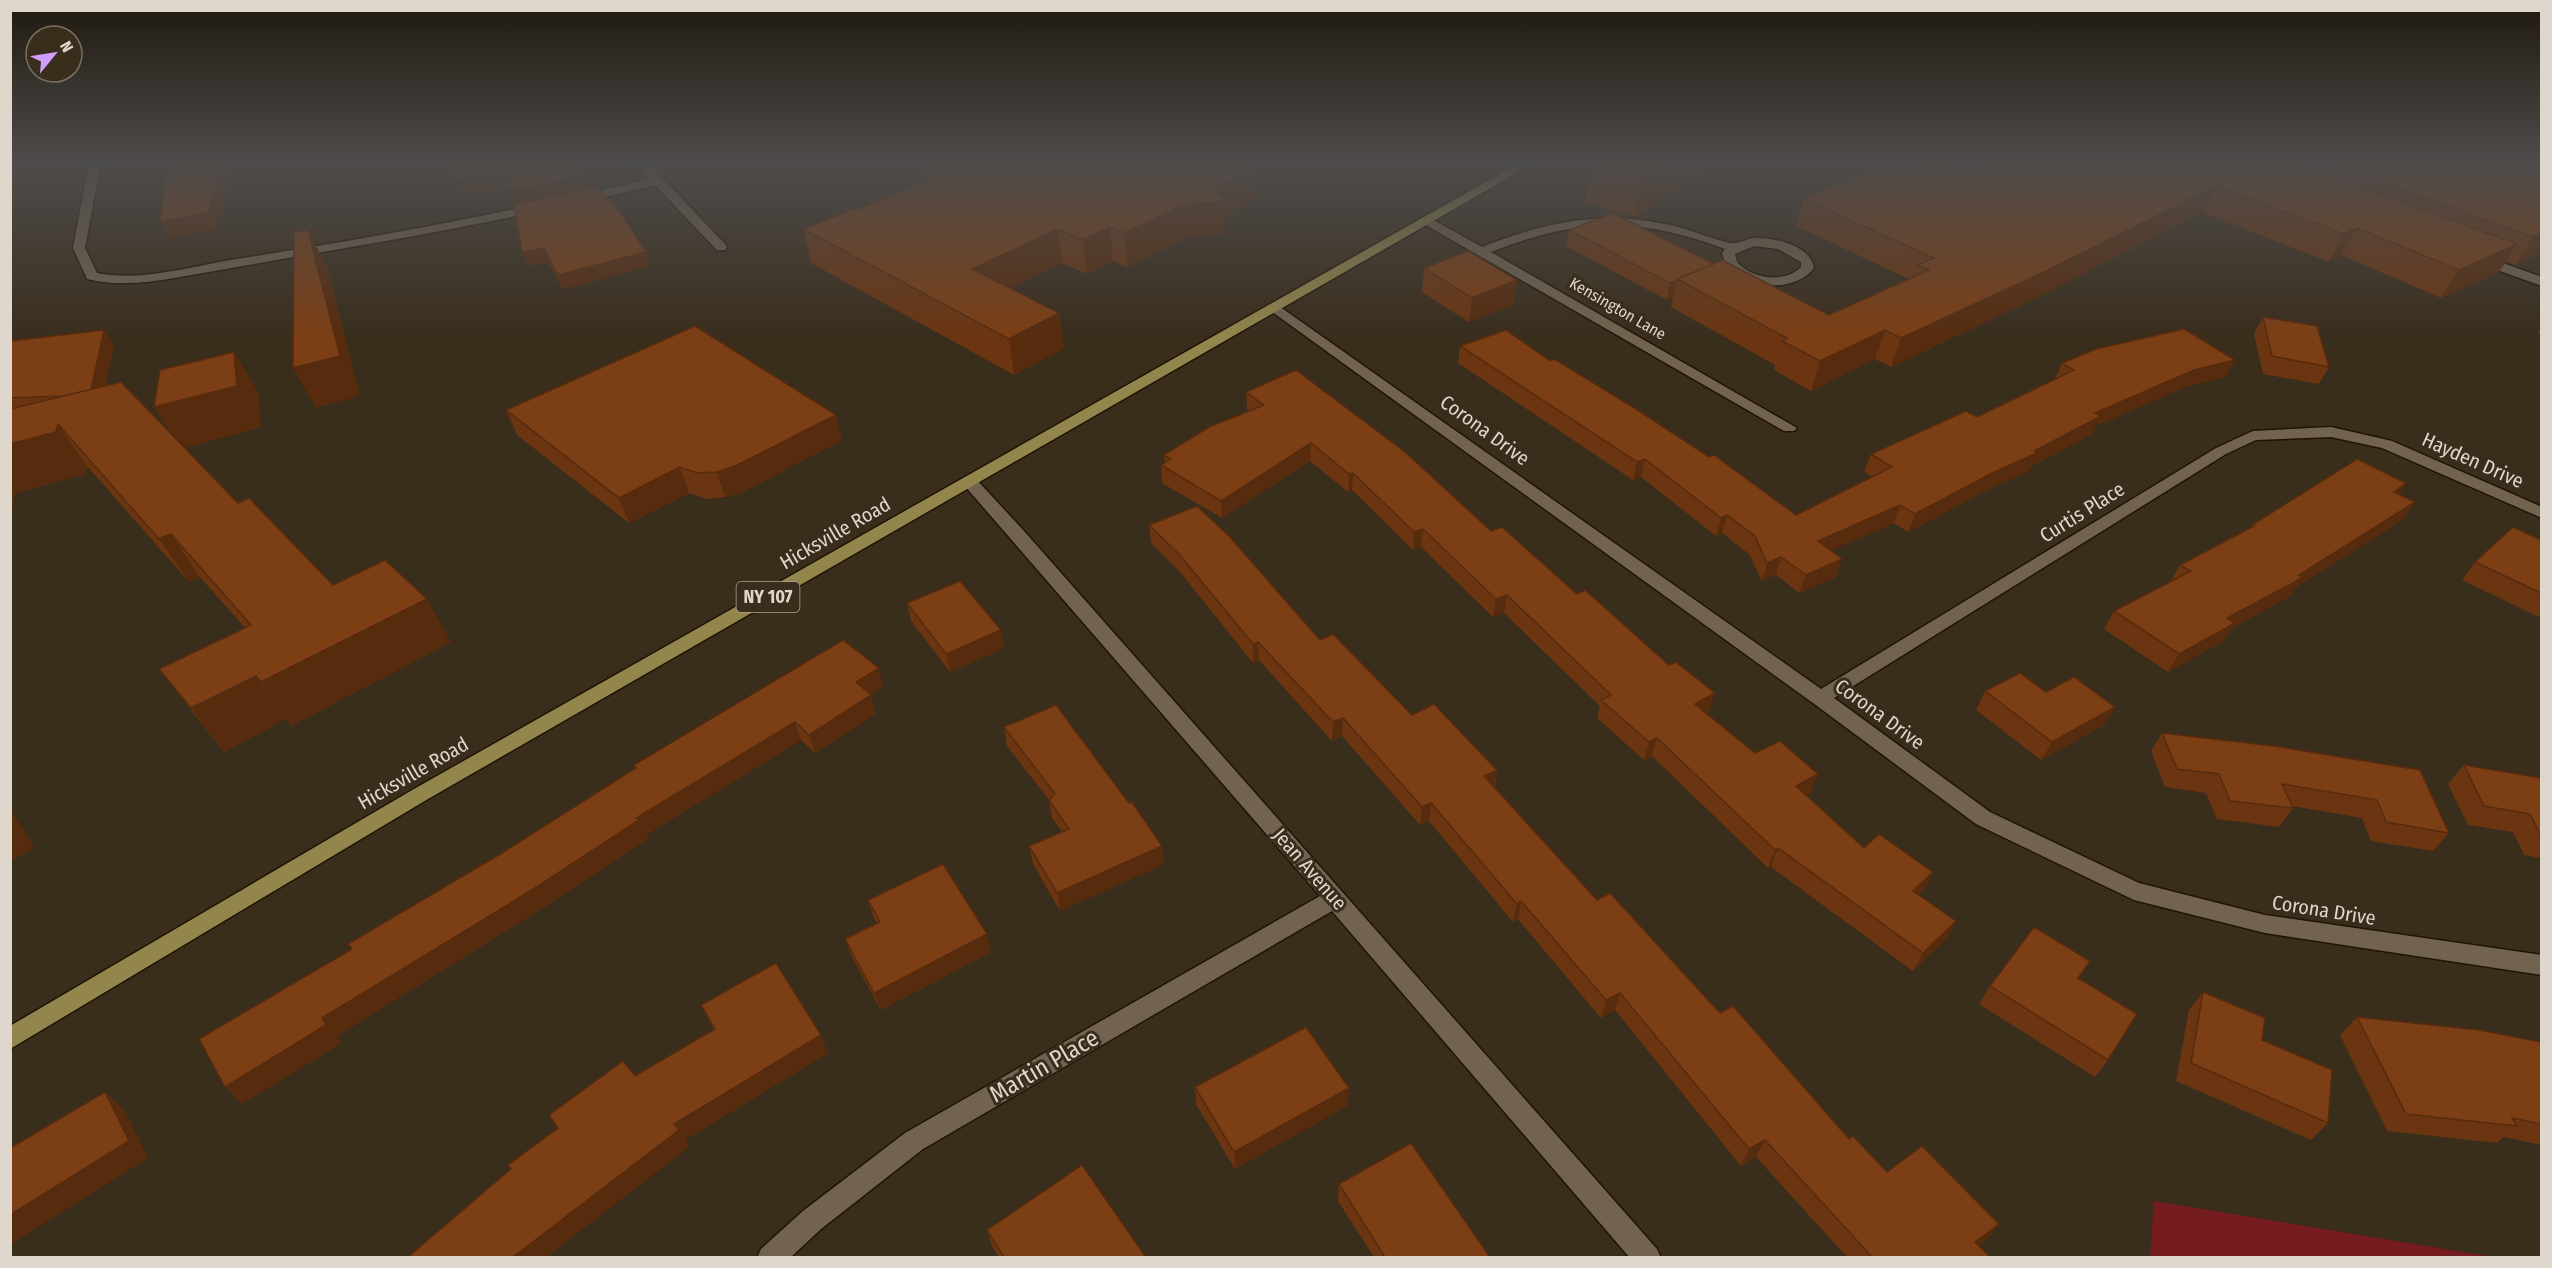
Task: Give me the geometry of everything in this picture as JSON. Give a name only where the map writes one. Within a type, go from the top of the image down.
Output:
[{"type":"main road","name":"Hicksville Road","points":[[10,1039],[421,794],[1428,221]]},
{"type":"street","points":[[84,221],[79,248],[92,276],[108,280],[130,280],[480,221]]},
{"type":"street","points":[[696,221],[721,247]]},
{"type":"street","name":"Kensington Lane","points":[[1428,221],[1789,428]]},
{"type":"street","points":[[1482,251],[1546,228],[1607,221]]},
{"type":"street","points":[[1615,221],[1641,222],[1677,228],[1733,248],[1753,242],[1780,245],[1801,255],[1807,261],[1808,268],[1800,277],[1787,280],[1768,280],[1749,276],[1731,265],[1728,253],[1733,248]]},
{"type":"street","points":[[2464,253],[2541,282]]},
{"type":"street","name":"Corona Drive","points":[[1276,308],[1820,698],[1983,818],[2134,891],[2265,924],[2541,965]]},
{"type":"street","name":"Curtis Place","points":[[1820,698],[2222,451],[2253,436],[2331,432],[2386,444]]},
{"type":"street","name":"Hayden Drive","points":[[2386,444],[2541,513]]},
{"type":"street","name":"Jean Avenue","points":[[970,482],[1648,1257]]},
{"type":"street","name":"Martin Place","points":[[770,1257],[812,1220],[914,1141],[1335,898]]},
{"type":"shaded area","points":[[2154,1201],[2494,1257],[2150,1257]]},
{"type":"building","points":[[517,221],[626,221],[646,252],[558,275],[544,248],[522,252]]},
{"type":"building","points":[[823,221],[1149,221],[1124,233],[1110,227],[1083,240],[1058,229],[972,269],[1059,313],[1009,339],[803,229]]},
{"type":"building","points":[[1592,221],[1629,221],[1714,264],[1670,283],[1569,230]]},
{"type":"building","points":[[1853,221],[2146,221],[2048,270],[1901,338],[1885,330],[1820,361],[1782,341],[1787,338],[1677,279],[1722,260],[1829,315],[1929,270],[1918,265],[1934,258]]},
{"type":"building","points":[[2310,221],[2454,221],[2517,244],[2459,270],[2357,228],[2344,234]]},
{"type":"building","points":[[2489,221],[2541,221],[2541,233],[2533,237]]},
{"type":"building","points":[[308,230],[340,356],[293,368],[294,232]]},
{"type":"building","points":[[1468,251],[1517,280],[1472,298],[1424,268]]},
{"type":"building","points":[[2263,317],[2317,326],[2329,367],[2272,356]]},
{"type":"building","points":[[695,326],[836,415],[737,465],[717,472],[697,473],[680,467],[619,498],[506,410]]},
{"type":"building","points":[[2184,329],[2235,360],[2194,370],[2095,413],[2101,416],[2034,451],[2037,453],[1992,473],[1915,514],[1900,505],[1818,541],[1842,559],[1806,575],[1781,557],[1767,563],[1755,536],[1727,515],[1721,518],[1645,459],[1637,462],[1460,346],[1506,330],[1550,361],[1554,359],[1709,457],[1714,455],[1796,515],[1892,467],[1871,454],[1966,411],[1977,417],[2074,370],[2062,363],[2096,349]]},
{"type":"building","points":[[104,330],[91,390],[63,396],[10,398],[10,341]]},
{"type":"building","points":[[234,352],[237,386],[154,407],[160,370]]},
{"type":"building","points":[[1296,370],[1405,452],[1491,531],[1502,527],[1577,594],[1585,590],[1669,665],[1676,662],[1715,693],[1695,704],[1755,753],[1780,741],[1818,774],[1796,786],[1864,848],[1879,834],[1933,872],[1913,891],[1956,921],[1923,953],[1778,848],[1775,850],[1657,738],[1649,742],[1601,700],[1611,695],[1507,595],[1496,599],[1423,529],[1414,532],[1353,473],[1349,474],[1311,443],[1221,501],[1161,465],[1171,459],[1164,455],[1209,427],[1264,405],[1246,392]]},
{"type":"building","points":[[121,382],[238,503],[249,498],[333,585],[385,560],[427,599],[261,682],[256,676],[191,708],[159,669],[251,625],[171,534],[159,539],[58,424],[56,432],[10,444],[10,409]]},
{"type":"building","points":[[2357,459],[2406,483],[2394,492],[2415,502],[2299,575],[2302,578],[2227,618],[2235,623],[2179,654],[2114,611],[2191,571],[2180,565],[2254,526],[2252,525]]},
{"type":"building","points":[[1197,506],[1230,537],[1320,640],[1333,634],[1412,715],[1434,704],[1497,770],[1484,776],[1597,900],[1610,893],[1720,1013],[1733,1006],[1849,1139],[1853,1136],[1887,1172],[1922,1146],[1999,1224],[1975,1242],[1990,1257],[1872,1257],[1765,1140],[1749,1149],[1620,993],[1606,1000],[1521,901],[1517,904],[1431,803],[1422,807],[1343,718],[1333,722],[1258,642],[1253,644],[1179,554],[1149,525]]},
{"type":"building","points":[[2513,527],[2541,540],[2541,593],[2475,562]]},
{"type":"building","points":[[960,581],[1001,630],[946,654],[907,603]]},
{"type":"building","points":[[843,640],[879,668],[856,682],[871,695],[809,735],[795,722],[636,818],[639,820],[535,888],[322,1018],[326,1025],[225,1087],[199,1039],[352,949],[348,944],[502,853],[636,768],[634,765]]},
{"type":"building","points":[[2020,673],[2046,692],[2074,677],[2115,707],[2052,742],[1985,691]]},
{"type":"building","points":[[1056,705],[1129,803],[1132,802],[1162,846],[1057,893],[1029,846],[1069,829],[1049,800],[1055,794],[1004,727]]},
{"type":"building","points":[[2162,733],[2274,746],[2420,770],[2449,833],[2386,822],[2377,800],[2282,784],[2293,808],[2230,801],[2219,774],[2177,769]]},
{"type":"building","points":[[2464,765],[2541,778],[2541,836],[2530,814],[2484,806]]},
{"type":"building","points":[[943,864],[987,934],[874,993],[845,939],[880,922],[868,900]]},
{"type":"building","points":[[2034,927],[2090,961],[2078,978],[2137,1014],[2108,1060],[1990,986]]},
{"type":"building","points":[[776,963],[821,1035],[674,1124],[679,1130],[513,1257],[408,1257],[511,1169],[508,1165],[558,1128],[549,1115],[623,1061],[635,1076],[715,1029],[701,1005]]},
{"type":"building","points":[[2203,992],[2265,1018],[2262,1040],[2332,1070],[2328,1123],[2191,1063]]},
{"type":"building","points":[[2357,1017],[2479,1030],[2541,1042],[2541,1124],[2512,1118],[2517,1126],[2406,1114]]},
{"type":"building","points":[[1306,1027],[1349,1088],[1234,1152],[1195,1087]]},
{"type":"building","points":[[105,1092],[129,1141],[10,1215],[10,1148]]},
{"type":"building","points":[[1411,1143],[1490,1257],[1385,1257],[1339,1184]]},
{"type":"building","points":[[1082,1165],[1145,1256],[1004,1257],[987,1230]]}]
